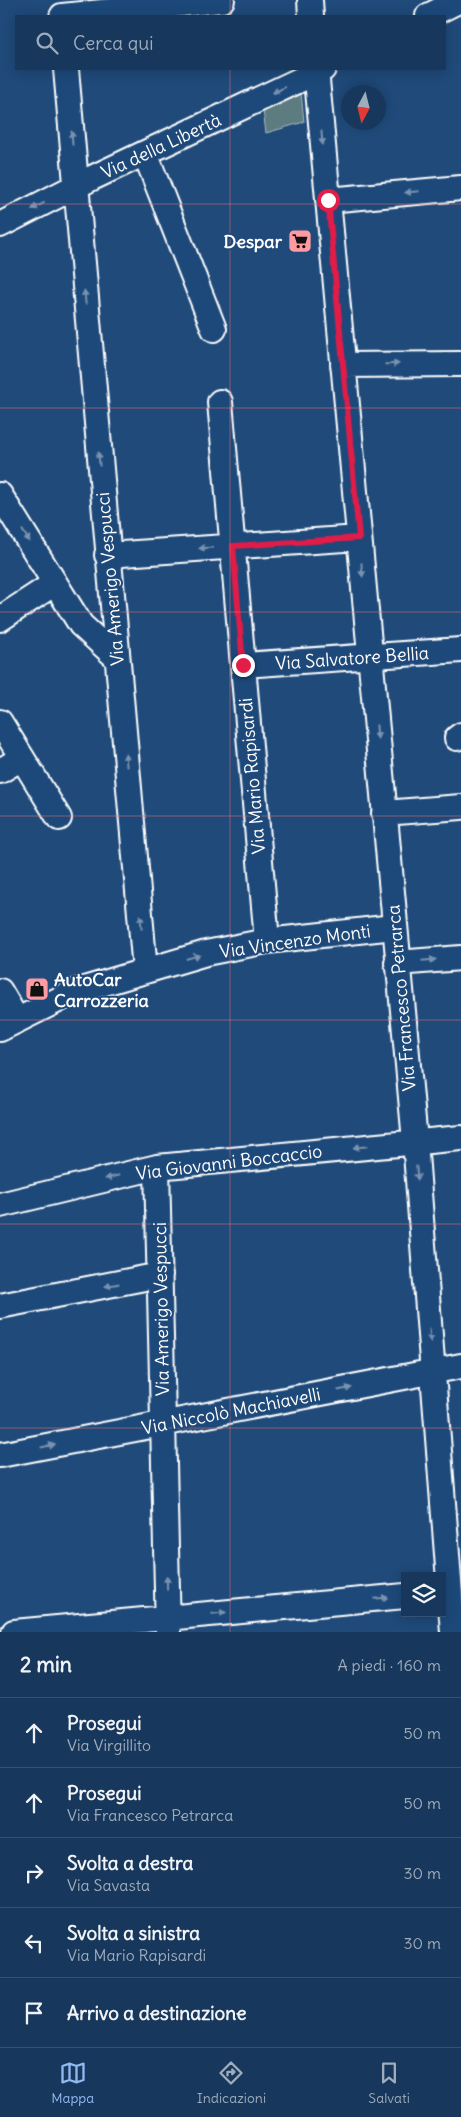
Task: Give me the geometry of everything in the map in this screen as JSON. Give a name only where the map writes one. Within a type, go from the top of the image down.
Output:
[{"type":"street","points":[[61,0],[62,15]]},
{"type":"street","points":[[72,15],[222,0]]},
{"type":"street","points":[[310,0],[311,15]]},
{"type":"street","points":[[430,15],[460,0]]},
{"type":"street","name":"Via Amerigo Vespucci","points":[[66,70],[116,658],[145,971]]},
{"type":"street","name":"Via della Libertà","points":[[0,225],[75,186],[318,70]]},
{"type":"street","name":"Via Francesco Petrarca","points":[[318,70],[433,1372],[453,1524],[446,1592],[453,1632]]},
{"type":"street","points":[[145,153],[214,329]]},
{"type":"street","points":[[328,200],[461,188]]},
{"type":"street","points":[[343,365],[461,364]]},
{"type":"street","name":"Via Mario Rapisardi","points":[[220,402],[267,941]]},
{"type":"street","points":[[0,495],[81,625],[116,658]]},
{"type":"street","points":[[108,555],[359,538]]},
{"type":"street","points":[[0,619],[55,583]]},
{"type":"street","name":"Via Salvatore Bellia","points":[[243,665],[461,650]]},
{"type":"street","points":[[0,722],[59,818]]},
{"type":"street","points":[[0,771],[22,758]]},
{"type":"street","points":[[384,813],[461,807]]},
{"type":"street","name":"Via Vincenzo Monti","points":[[8,1024],[74,992],[206,953],[267,941],[394,927]]},
{"type":"street","points":[[398,963],[461,958]]},
{"type":"street","points":[[0,991],[8,1024]]},
{"type":"street","name":"Via Giovanni Boccaccio","points":[[0,1205],[158,1166],[461,1138]]},
{"type":"street","name":"Via Amerigo Vespucci","points":[[158,1166],[168,1625]]},
{"type":"street","points":[[0,1306],[160,1275]]},
{"type":"street","name":"Via Niccolò Machiavelli","points":[[0,1455],[461,1366]]},
{"type":"street","points":[[14,1632],[168,1625],[401,1596]]},
{"type":"green space","points":[[301,92],[304,122],[266,133],[263,110]]},
{"type":"place","name":"Despar","points":[[300,241]]},
{"type":"place","name":"AutoCar Carrozzeria","points":[[37,989]]},
{"type":"route","points":[[243,665],[233,546],[359,538],[328,200]]}]
